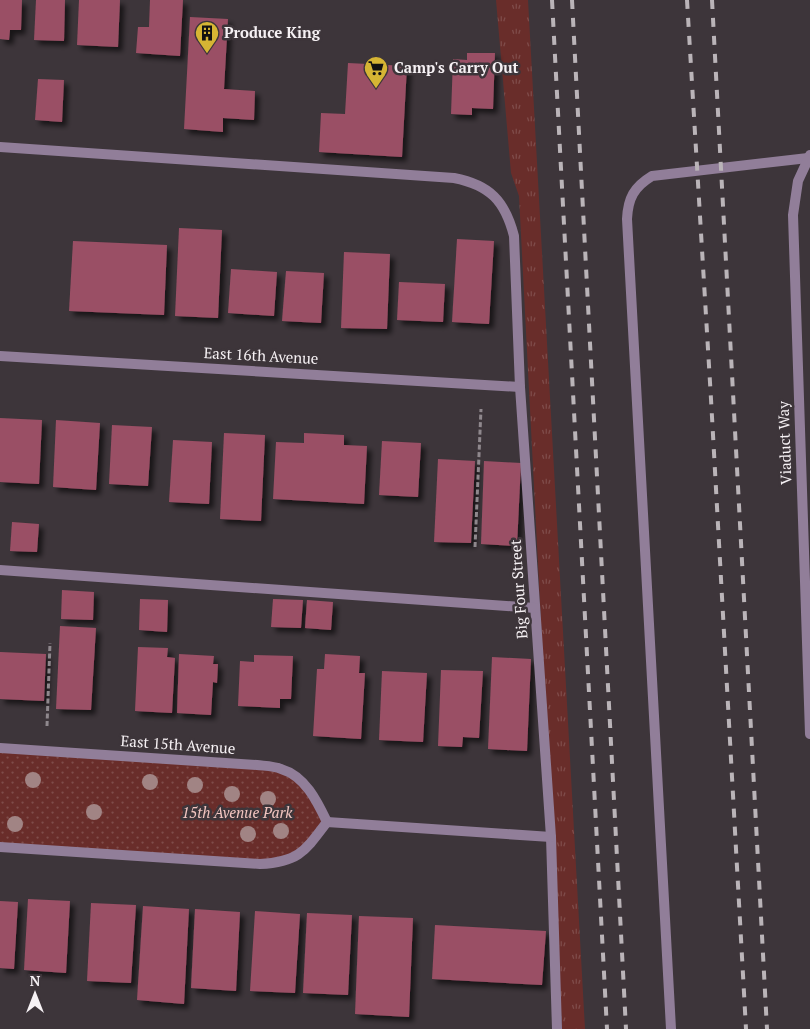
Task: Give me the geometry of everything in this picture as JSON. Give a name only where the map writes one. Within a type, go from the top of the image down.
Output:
[{"type":"street","name":"Big Four Street","points":[[0,147],[454,178],[472,181],[486,190],[499,201],[510,218],[514,236],[520,387],[551,837],[557,1029]]},
{"type":"street","name":"Viaduct Way","points":[[809,156],[798,181],[793,216],[810,734]]},
{"type":"street","points":[[671,1029],[627,227],[628,204],[641,182],[652,176],[809,156]]},
{"type":"street","name":"East 16th Avenue","points":[[0,356],[520,387]]},
{"type":"street","points":[[0,570],[535,608]]},
{"type":"street","name":"East 15th Avenue","points":[[0,748],[257,765],[282,769],[300,778],[316,799],[327,822]]},
{"type":"street","points":[[0,847],[260,864],[290,860],[306,850],[327,822],[551,837]]},
{"type":"path","points":[[475,547],[481,409]]},
{"type":"path","points":[[47,726],[50,643]]},
{"type":"green space","points":[[496,0],[528,0],[585,1029],[562,1029],[519,196],[511,173]]},
{"type":"green space","name":"15th Avenue Park","points":[[0,748],[257,765],[300,778],[327,822],[306,850],[276,863],[0,847]]},
{"type":"building","points":[[0,0],[22,0],[21,30],[10,30],[9,40],[0,39]]},
{"type":"building","points":[[36,0],[65,0],[64,41],[34,40]]},
{"type":"building","points":[[79,0],[120,0],[118,47],[77,45]]},
{"type":"building","points":[[150,0],[183,0],[180,56],[136,53],[138,27],[149,27]]},
{"type":"building","name":"Produce King","points":[[190,17],[228,19],[224,89],[255,91],[254,120],[223,118],[223,132],[184,129]]},
{"type":"building","points":[[467,53],[495,53],[493,109],[472,108],[472,115],[451,114],[453,59],[467,60]]},
{"type":"building","name":"Camp's Carry Out","points":[[348,63],[407,66],[402,157],[319,152],[321,113],[345,114]]},
{"type":"building","points":[[38,79],[64,80],[62,122],[35,120]]},
{"type":"building","points":[[179,228],[222,230],[218,318],[175,316]]},
{"type":"building","points":[[457,239],[494,241],[489,324],[452,322]]},
{"type":"building","points":[[73,241],[167,245],[164,315],[69,311]]},
{"type":"building","points":[[344,252],[390,254],[387,329],[341,328]]},
{"type":"building","points":[[231,269],[277,272],[274,316],[228,313]]},
{"type":"building","points":[[286,271],[324,273],[321,323],[282,321]]},
{"type":"building","points":[[399,282],[445,284],[443,322],[397,320]]},
{"type":"building","points":[[0,418],[42,420],[39,484],[0,482]]},
{"type":"building","points":[[56,420],[100,423],[96,490],[53,487]]},
{"type":"building","points":[[112,425],[152,427],[148,486],[109,484]]},
{"type":"building","points":[[224,433],[265,435],[261,521],[220,519]]},
{"type":"building","points":[[304,433],[344,435],[344,445],[367,446],[364,504],[273,499],[276,442],[304,443]]},
{"type":"building","points":[[173,440],[212,442],[209,504],[169,502]]},
{"type":"building","points":[[382,441],[421,443],[418,497],[379,495]]},
{"type":"building","points":[[438,459],[475,461],[471,543],[434,542]]},
{"type":"building","points":[[484,461],[521,463],[517,546],[481,544]]},
{"type":"building","points":[[12,522],[39,524],[37,552],[10,551]]},
{"type":"building","points":[[62,590],[94,592],[93,620],[61,619]]},
{"type":"building","points":[[140,599],[168,600],[167,632],[139,630]]},
{"type":"building","points":[[273,599],[303,600],[301,628],[271,627]]},
{"type":"building","points":[[307,600],[333,602],[331,630],[305,628]]},
{"type":"building","points":[[60,626],[96,628],[91,710],[56,709]]},
{"type":"building","points":[[138,647],[168,648],[167,657],[175,658],[172,713],[135,711]]},
{"type":"building","points":[[0,652],[46,654],[44,701],[0,699]]},
{"type":"building","points":[[179,654],[214,656],[213,664],[218,664],[217,683],[213,682],[211,715],[177,713]]},
{"type":"building","points":[[325,654],[360,656],[359,673],[365,673],[361,739],[313,736],[317,669],[324,669]]},
{"type":"building","points":[[254,655],[293,656],[291,699],[280,699],[280,708],[238,706],[240,661],[254,662]]},
{"type":"building","points":[[492,657],[531,659],[527,751],[488,749]]},
{"type":"building","points":[[441,670],[483,671],[479,738],[463,737],[462,747],[438,746]]},
{"type":"building","points":[[382,671],[427,673],[423,742],[379,740]]},
{"type":"building","points":[[28,899],[70,901],[66,973],[24,970]]},
{"type":"building","points":[[0,901],[18,902],[14,969],[0,968]]},
{"type":"building","points":[[91,903],[136,905],[131,983],[87,981]]},
{"type":"building","points":[[143,906],[189,909],[184,1004],[137,1000]]},
{"type":"building","points":[[195,909],[240,912],[236,991],[191,988]]},
{"type":"building","points":[[255,911],[300,914],[295,993],[250,991]]},
{"type":"building","points":[[307,913],[352,915],[348,995],[303,993]]},
{"type":"building","points":[[359,916],[413,918],[409,1017],[355,1014]]},
{"type":"building","points":[[435,925],[546,931],[542,985],[432,979]]},
{"type":"railway","points":[[552,0],[607,1029]]},
{"type":"railway","points":[[572,0],[626,1029]]},
{"type":"railway","points":[[687,0],[746,1029]]},
{"type":"railway","points":[[712,0],[767,1029]]},
{"type":"place","name":"Produce King","points":[[207,54]]},
{"type":"place","name":"Camp's Carry Out","points":[[376,89]]}]
